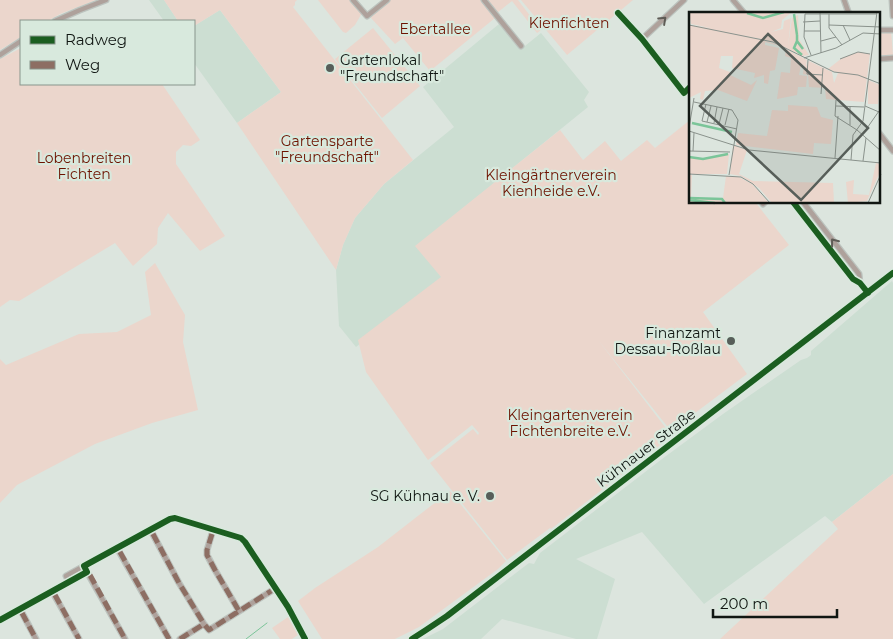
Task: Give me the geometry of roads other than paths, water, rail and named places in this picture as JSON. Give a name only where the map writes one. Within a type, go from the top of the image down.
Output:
[{"type":"street","points":[[57,20],[106,0]]},
{"type":"street","points":[[353,0],[367,16],[387,0]]},
{"type":"street","points":[[484,0],[521,46]]},
{"type":"street","points":[[642,39],[684,0]]},
{"type":"street","points":[[733,0],[742,12]]},
{"type":"street","points":[[844,0],[848,12]]},
{"type":"street","points":[[892,0],[893,16]]},
{"type":"street","points":[[618,13],[642,39],[684,93],[689,88]]},
{"type":"street","points":[[880,30],[893,30]]},
{"type":"street","points":[[0,55],[20,43]]},
{"type":"street","points":[[880,58],[893,58]]},
{"type":"street","points":[[880,134],[893,151]]},
{"type":"street","points":[[795,204],[853,279],[860,283],[868,293]]},
{"type":"street","points":[[805,204],[859,274],[860,283]]},
{"type":"street","name":"Kühnauer Straße","points":[[412,639],[450,614],[893,274]]},
{"type":"street","points":[[69,582],[66,576],[174,518],[241,538],[276,588],[305,639]]},
{"type":"street","points":[[150,530],[179,583],[209,630],[276,588]]},
{"type":"street","points":[[213,530],[207,555],[239,611]]},
{"type":"street","points":[[117,548],[168,639]]},
{"type":"street","points":[[84,566],[125,639]]},
{"type":"street","points":[[0,620],[87,572]]},
{"type":"street","points":[[52,591],[79,639]]},
{"type":"street","points":[[20,609],[36,639]]},
{"type":"street","points":[[180,639],[204,624]]},
{"type":"waterway","points":[[246,639],[267,623]]},
{"type":"place","name":"Gartenlokal \"Freundschaft\"","points":[[330,68]]},
{"type":"place","name":"Finanzamt Dessau-Roßlau","points":[[731,341]]},
{"type":"place","name":"SG Kühnau e. V.","points":[[490,496]]},
{"type":"park label","name":"Kienfichten","points":[[569,23]]},
{"type":"park label","name":"Ebertallee","points":[[435,29]]},
{"type":"park label","name":"Gartensparte \"Freundschaft\"","points":[[327,150]]},
{"type":"park label","name":"Lobenbreiten Fichten","points":[[84,166]]},
{"type":"park label","name":"Kleingärtnerverein Kienheide e.V.","points":[[551,184]]},
{"type":"park label","name":"Kleingartenverein Fichtenbreite e.V.","points":[[570,424]]}]
